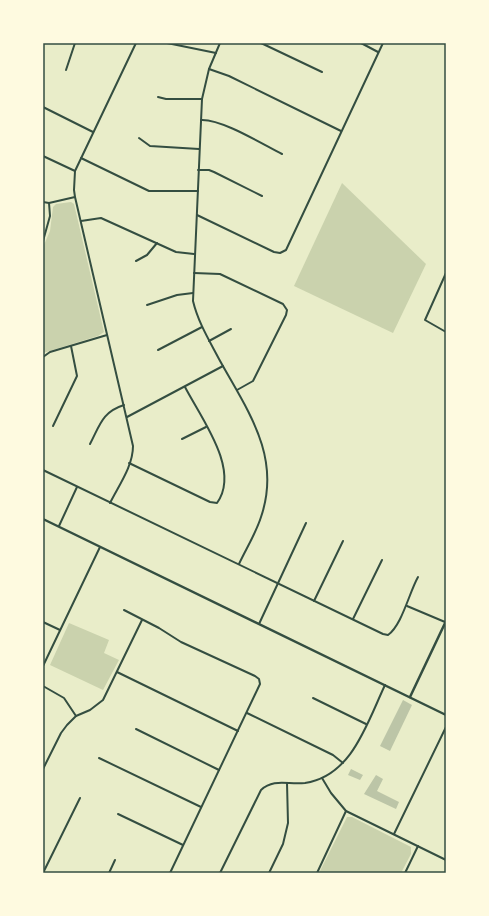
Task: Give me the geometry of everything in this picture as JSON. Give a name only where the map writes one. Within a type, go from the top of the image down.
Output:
[{"type":"main road","points":[[43,519],[446,715]]},
{"type":"main road","points":[[410,697],[446,622]]},
{"type":"street","points":[[66,70],[75,43]]},
{"type":"street","points":[[110,503],[130,464],[133,455],[133,446],[75,197],[75,171],[136,43]]},
{"type":"street","points":[[167,43],[216,53]]},
{"type":"street","points":[[220,43],[209,69],[202,99],[193,293],[195,310],[202,327],[237,390],[261,439],[267,461],[267,490],[261,518],[239,564]]},
{"type":"street","points":[[261,43],[322,72]]},
{"type":"street","points":[[361,43],[378,52]]},
{"type":"street","points":[[196,215],[274,252],[280,253],[286,250],[383,43]]},
{"type":"street","points":[[209,69],[230,76],[341,131]]},
{"type":"street","points":[[158,97],[166,99],[202,99]]},
{"type":"street","points":[[43,107],[93,132]]},
{"type":"street","points":[[201,120],[209,119],[282,154]]},
{"type":"street","points":[[139,138],[150,146],[199,149]]},
{"type":"street","points":[[43,156],[75,171]]},
{"type":"street","points":[[81,158],[148,191],[198,191]]},
{"type":"street","points":[[198,170],[214,172],[262,196]]},
{"type":"street","points":[[43,202],[49,203],[75,197]]},
{"type":"street","points":[[43,241],[50,216],[49,203]]},
{"type":"street","points":[[81,221],[101,218],[176,252],[194,254]]},
{"type":"street","points":[[136,261],[147,256],[157,243]]},
{"type":"street","points":[[194,273],[220,274],[284,304],[286,308],[286,315],[253,382],[237,390]]},
{"type":"street","points":[[446,273],[425,320],[446,332]]},
{"type":"street","points":[[442,281],[446,282]]},
{"type":"street","points":[[147,305],[177,295],[193,293]]},
{"type":"street","points":[[158,350],[202,327]]},
{"type":"street","points":[[209,340],[231,329]]},
{"type":"street","points":[[43,357],[50,352],[107,335]]},
{"type":"street","points":[[53,426],[76,376],[71,346]]},
{"type":"street","points":[[127,417],[185,388],[223,366]]},
{"type":"street","points":[[130,464],[210,502],[217,503],[222,496],[224,486],[223,467],[218,448],[185,388]]},
{"type":"street","points":[[90,444],[106,414],[115,408],[124,405]]},
{"type":"street","points":[[182,439],[206,426]]},
{"type":"street","points":[[43,470],[383,634],[388,635],[393,631],[402,611],[407,606],[411,590],[418,577]]},
{"type":"street","points":[[59,526],[77,487]]},
{"type":"street","points":[[259,624],[306,523]]},
{"type":"street","points":[[314,601],[343,541]]},
{"type":"street","points":[[43,666],[100,547]]},
{"type":"street","points":[[353,620],[382,560]]},
{"type":"street","points":[[407,606],[446,622]]},
{"type":"street","points":[[124,610],[159,628],[181,642],[255,676],[259,679],[260,684],[170,873]]},
{"type":"street","points":[[43,769],[61,733],[76,716],[90,710],[103,700],[142,620]]},
{"type":"street","points":[[43,622],[60,630]]},
{"type":"street","points":[[117,672],[238,731]]},
{"type":"street","points":[[220,873],[261,790],[267,784],[273,782],[306,782],[322,778],[343,763],[352,752],[385,685]]},
{"type":"street","points":[[43,686],[64,698],[76,716]]},
{"type":"street","points":[[313,698],[366,724]]},
{"type":"street","points":[[247,713],[333,755],[343,763]]},
{"type":"street","points":[[394,834],[446,727]]},
{"type":"street","points":[[136,729],[219,770]]},
{"type":"street","points":[[99,758],[201,807]]},
{"type":"street","points":[[322,778],[331,793],[346,811],[446,860]]},
{"type":"street","points":[[269,873],[282,844],[288,823],[287,783]]},
{"type":"street","points":[[43,873],[80,798]]},
{"type":"street","points":[[317,873],[346,811]]},
{"type":"street","points":[[118,814],[183,844]]},
{"type":"street","points":[[405,873],[418,846]]},
{"type":"street","points":[[109,873],[115,860]]},
{"type":"green space","points":[[342,183],[426,264],[393,333],[294,286]]},
{"type":"green space","points":[[71,202],[74,204],[104,332],[98,336],[43,353],[43,247],[50,231],[53,207],[56,204]]},
{"type":"green space","points":[[69,623],[109,640],[104,653],[119,660],[103,690],[50,665]]},
{"type":"green space","points":[[347,817],[352,817],[411,847],[411,854],[401,873],[319,873]]},
{"type":"building","points":[[403,700],[412,705],[390,751],[380,746]]},
{"type":"building","points":[[351,769],[363,775],[360,780],[348,775]]},
{"type":"building","points":[[376,775],[383,779],[377,791],[399,802],[396,809],[364,794]]}]
